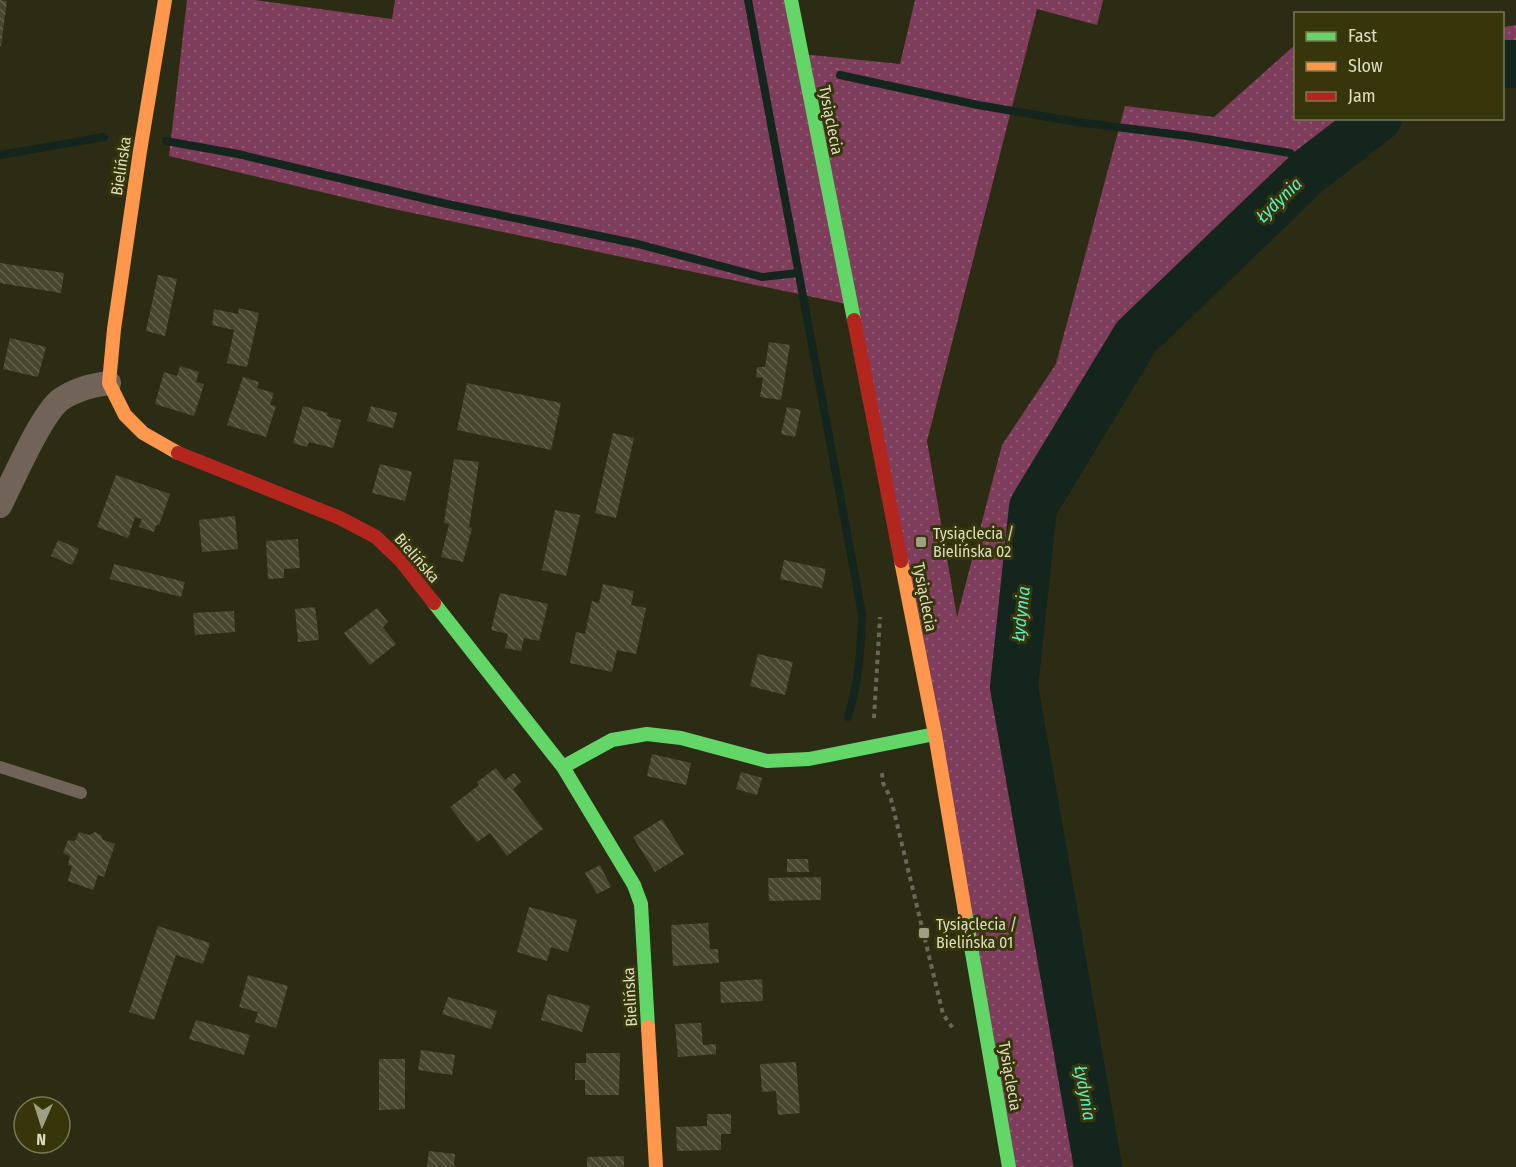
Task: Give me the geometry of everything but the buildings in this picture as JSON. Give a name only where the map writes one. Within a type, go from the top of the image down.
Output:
[{"type":"street","name":"Bielińska","points":[[165,0],[140,151],[114,329],[109,383],[125,415],[143,433],[169,449],[340,518],[376,537],[401,561],[562,767],[634,885],[641,904],[656,1167]]},
{"type":"street","name":"Tysiąclecia","points":[[791,0],[935,734],[1009,1167]]},
{"type":"street","points":[[0,506],[46,417],[60,401],[92,385],[109,383]]},
{"type":"street","points":[[562,767],[612,740],[647,734],[681,738],[728,752],[767,760],[809,759],[935,734]]},
{"type":"lane","points":[[0,767],[81,793]]},
{"type":"path","points":[[878,606],[880,618],[874,718],[883,783],[891,799],[943,1014],[959,1037]]},
{"type":"shaded area","points":[[187,0],[255,0],[392,19],[395,0],[791,0],[802,54],[900,64],[915,0],[1103,0],[1097,25],[1037,9],[927,441],[957,617],[1002,445],[1056,364],[1125,106],[1214,117],[1294,46],[1294,120],[1377,120],[1309,171],[1136,337],[1033,507],[1014,687],[1098,1167],[1009,1167],[851,305],[389,208],[169,156]]},
{"type":"shaded area","points":[[1516,25],[1516,64],[1504,64],[1504,27]]},
{"type":"waterway","points":[[748,0],[862,614],[859,666],[848,717]]},
{"type":"waterway","name":"Łydynia","points":[[1504,64],[1516,64]]},
{"type":"waterway","points":[[840,75],[978,105],[1290,153],[1309,171]]},
{"type":"waterway","name":"Łydynia","points":[[1098,1167],[1014,687],[1033,507],[1136,337],[1309,171],[1375,120]]},
{"type":"waterway","points":[[0,155],[104,137]]},
{"type":"waterway","points":[[166,141],[238,154],[447,204],[638,244],[762,277],[798,273]]},
{"type":"traffic: fast","points":[[791,0],[854,320]]},
{"type":"traffic: fast","points":[[434,603],[563,767],[634,885],[641,904],[648,1027]]},
{"type":"traffic: fast","points":[[563,767],[612,740],[647,734],[681,738],[767,761],[809,759],[935,734]]},
{"type":"traffic: fast","points":[[965,912],[1009,1167]]},
{"type":"traffic: slow","points":[[165,0],[140,151],[114,329],[109,383],[125,415],[143,433],[178,453]]},
{"type":"traffic: slow","points":[[901,561],[935,734],[965,912]]},
{"type":"traffic: slow","points":[[648,1027],[656,1167]]},
{"type":"traffic: jam","points":[[854,320],[901,561]]},
{"type":"traffic: jam","points":[[178,453],[340,518],[376,537],[401,561],[434,603]]},
{"type":"place","name":"Tysiąclecia / Bielińska 02","points":[[921,542]]},
{"type":"place","name":"Tysiąclecia / Bielińska 01","points":[[924,933]]}]
